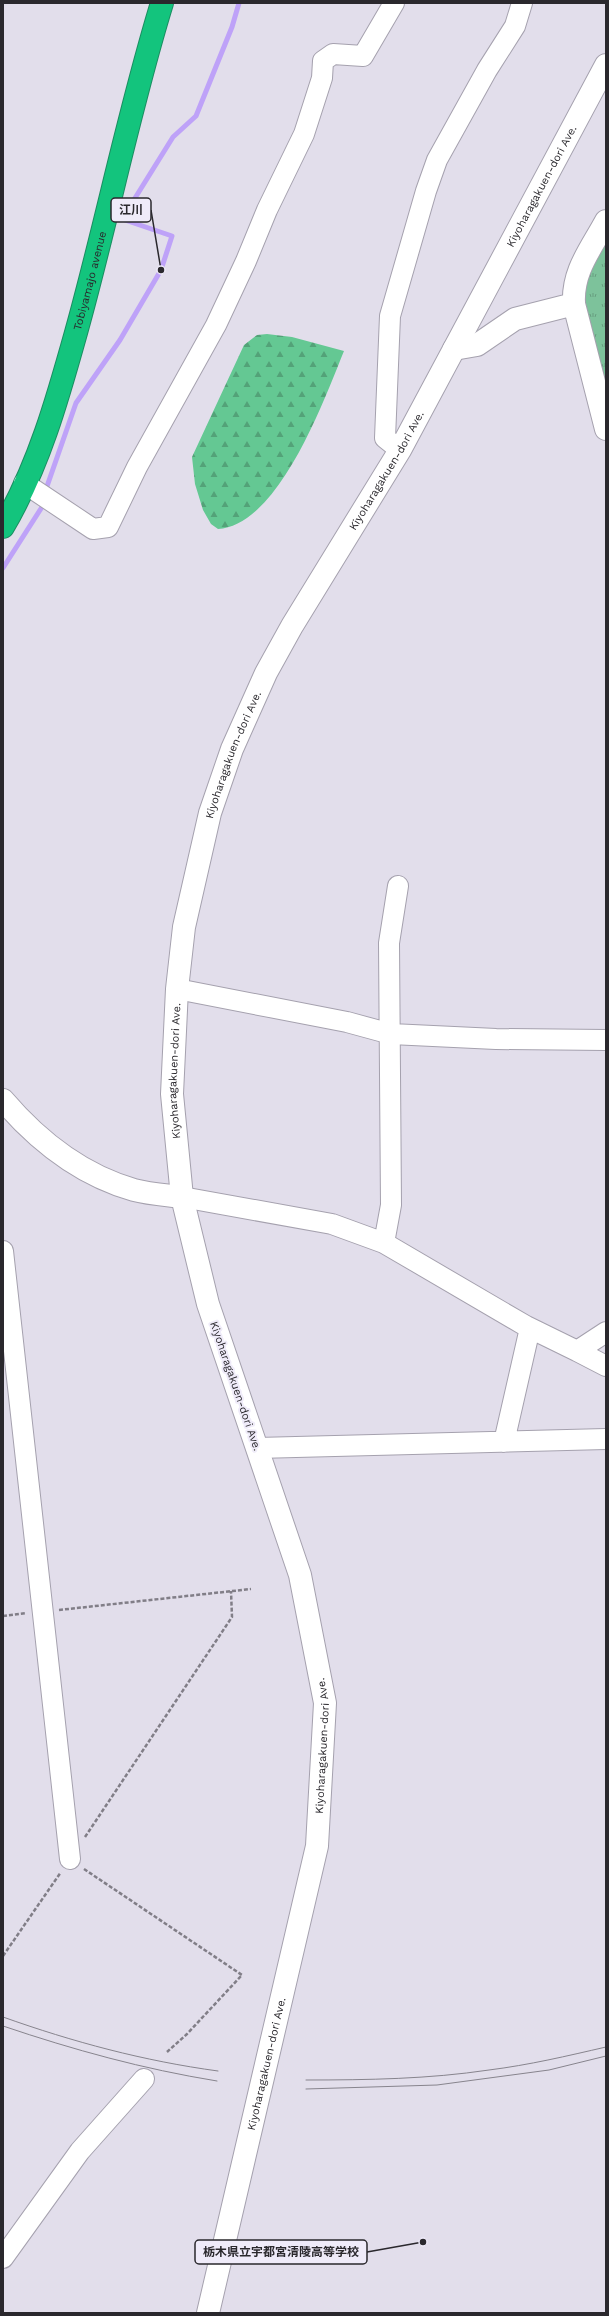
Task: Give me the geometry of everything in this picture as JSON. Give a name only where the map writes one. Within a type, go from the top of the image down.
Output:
[{"type":"highway","name":"Tobiyamajo avenue","points":[[3,527],[40,448],[69,356],[162,3]]},
{"type":"street","points":[[24,483],[93,529],[108,527],[137,467],[216,325],[246,261],[267,210],[304,134],[322,78],[323,62],[333,54],[363,56],[380,31],[394,3]]},
{"type":"street","points":[[400,450],[385,438],[390,316],[437,160],[487,70],[515,26],[522,3]]},
{"type":"street","name":"Kiyoharagakuen-dori Ave.","points":[[208,2313],[317,1846],[325,1703],[300,1575],[208,1304],[182,1197],[172,1094],[177,989],[184,927],[210,813],[232,749],[266,673],[400,450],[606,66]]},
{"type":"street","points":[[606,222],[578,272],[573,288],[574,304],[606,429]]},
{"type":"street","points":[[454,349],[478,344],[515,319],[574,304]]},
{"type":"street","points":[[384,1243],[391,1205],[391,1034],[389,943],[398,886]]},
{"type":"street","points":[[177,989],[347,1022],[391,1034],[496,1039],[606,1040]]},
{"type":"street","points":[[3,1100],[29,1129],[58,1153],[95,1175],[135,1190],[332,1224],[384,1243],[530,1328],[606,1366]]},
{"type":"street","points":[[3,1257],[70,1859]]},
{"type":"street","points":[[504,1442],[530,1328]]},
{"type":"street","points":[[577,1351],[606,1332]]},
{"type":"street","points":[[257,1448],[606,1439]]},
{"type":"street","points":[[3,2258],[80,2150],[144,2079]]},
{"type":"path","points":[[3,1616],[251,1589]]},
{"type":"path","points":[[3,1956],[70,1859],[232,1617],[231,1591]]},
{"type":"path","points":[[70,1859],[242,1975],[187,2034],[167,2052]]},
{"type":"green space","points":[[606,242],[606,392],[582,299],[589,271]]},
{"type":"green space","points":[[267,334],[292,337],[344,351],[311,428],[296,457],[279,484],[261,506],[240,522],[218,529],[211,524],[203,510],[195,484],[192,457],[244,345],[257,335]]},
{"type":"waterway","points":[[45,492],[76,403],[120,340],[161,270],[172,236],[122,219],[173,137],[196,116],[232,27],[239,3]]},
{"type":"waterway","points":[[3,568],[42,507],[41,502]]},
{"type":"tram line","points":[[3,2017],[56,2035],[109,2050],[163,2062],[218,2071]]},
{"type":"tram line","points":[[3,2026],[56,2043],[135,2065],[217,2081]]},
{"type":"tram line","points":[[306,2080],[398,2078],[466,2073],[533,2063],[606,2047]]},
{"type":"tram line","points":[[306,2089],[437,2085],[549,2070],[606,2056]]},
{"type":"place","name":"江川","points":[[161,270]]},
{"type":"place","name":"栃木県立宇都宮清陵高等学校","points":[[423,2242]]}]
